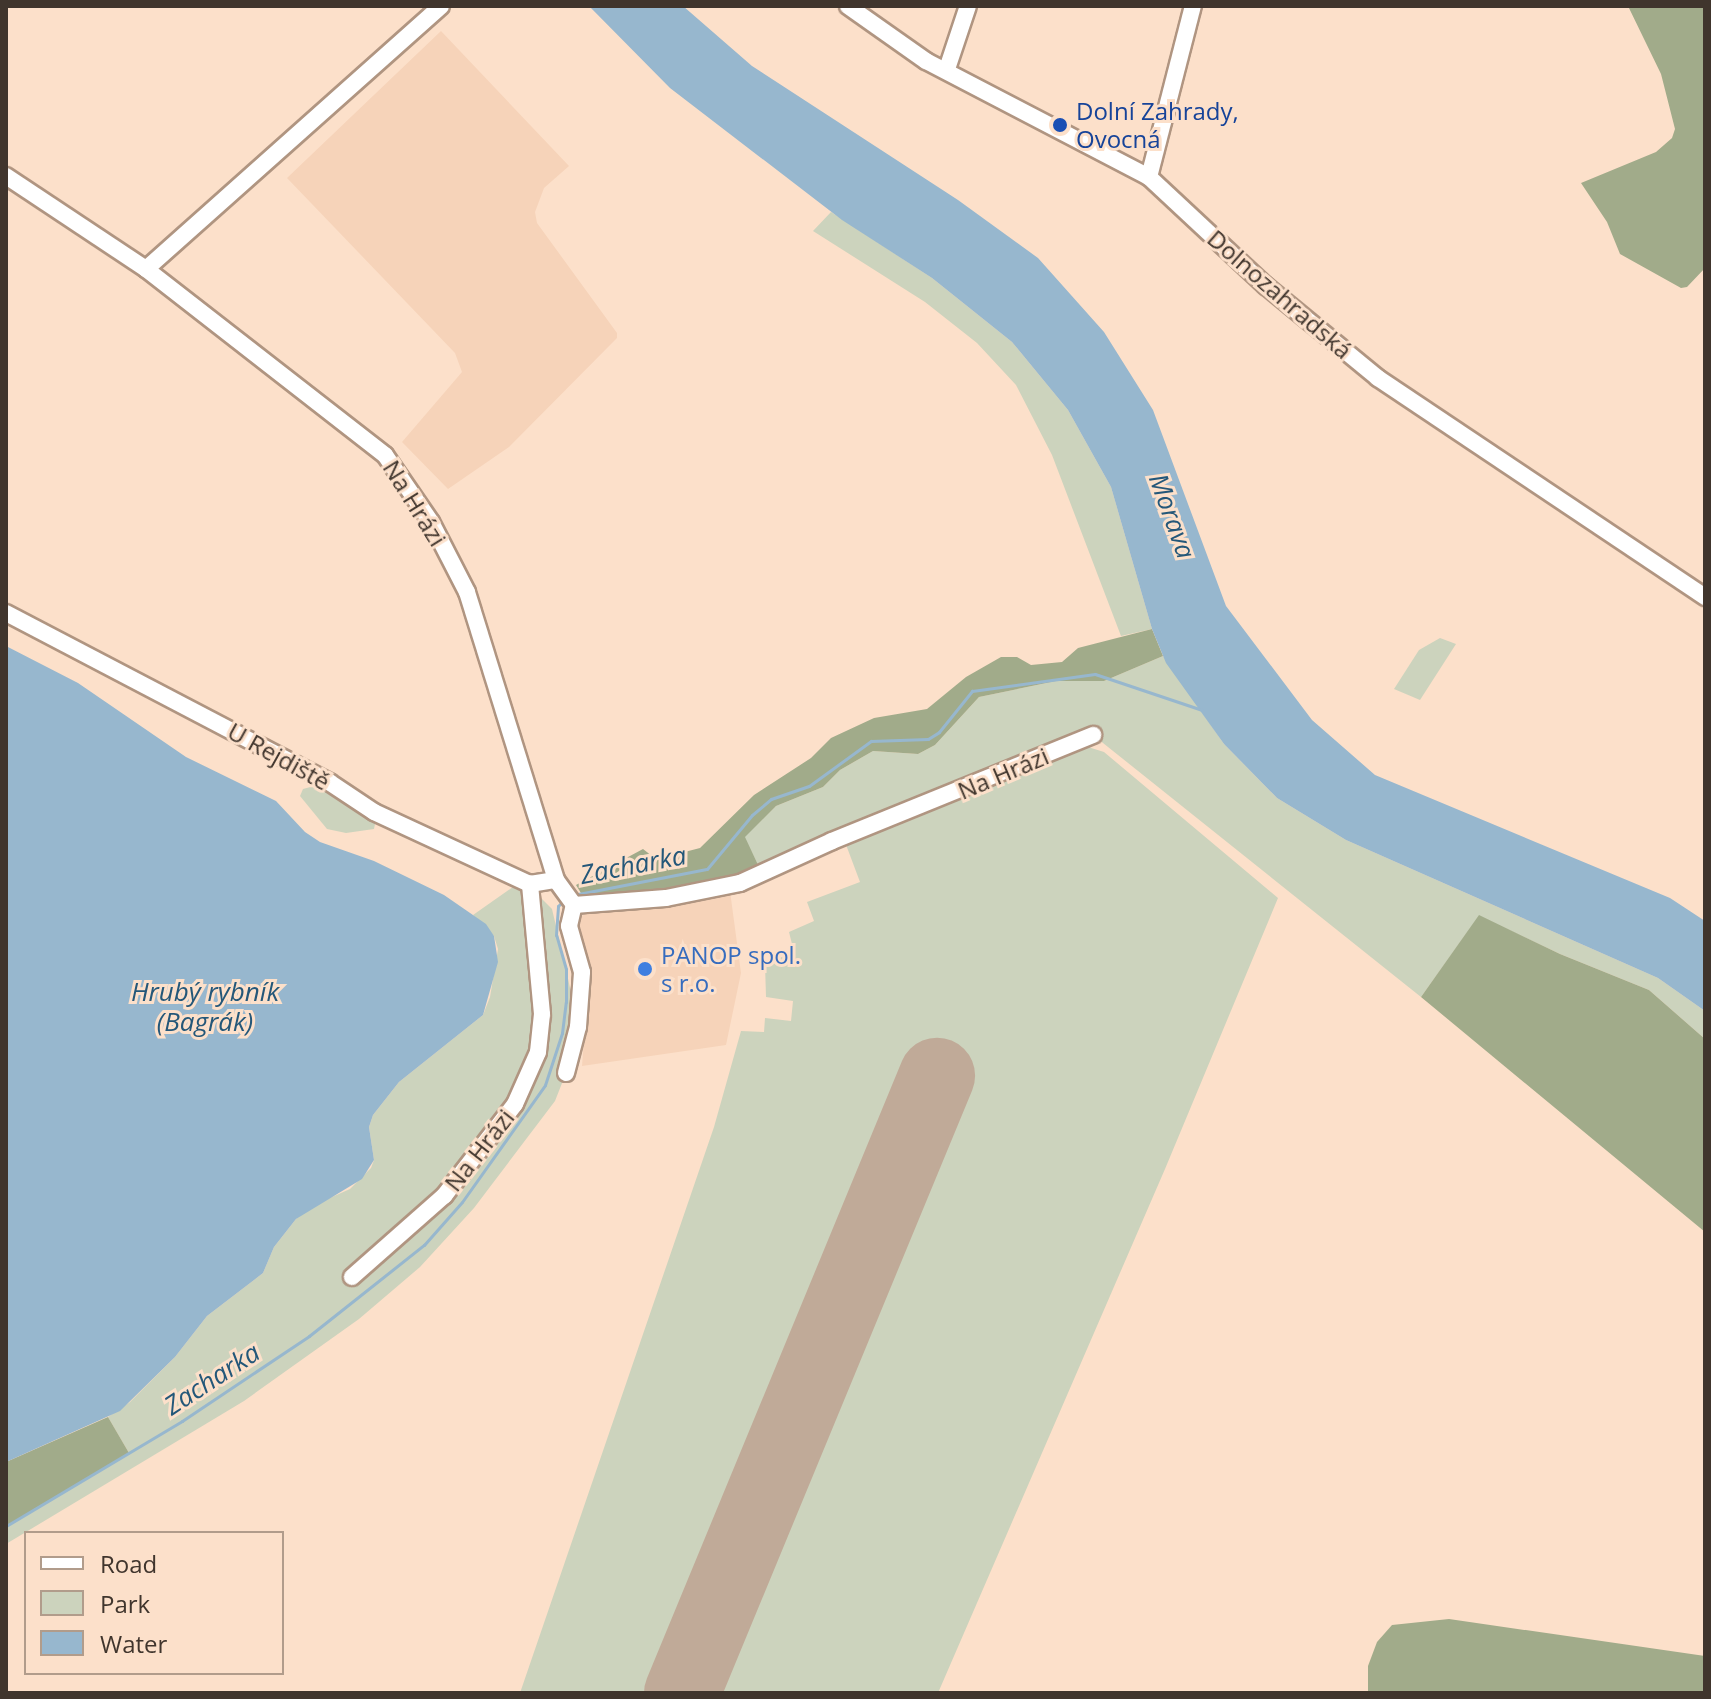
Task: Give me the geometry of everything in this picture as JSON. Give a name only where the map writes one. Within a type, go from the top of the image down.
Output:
[{"type":"street","points":[[146,269],[441,6]]},
{"type":"street","name":"Dolnozahradská","points":[[848,6],[926,61],[947,69],[1149,177],[1266,286],[1378,378],[1705,597]]},
{"type":"street","points":[[947,69],[968,6]]},
{"type":"street","points":[[1149,177],[1193,6]]},
{"type":"street","name":"Na Hrázi","points":[[6,176],[146,269],[385,455],[431,522],[467,592],[566,894],[569,926],[582,972],[578,1027],[566,1073]]},
{"type":"street","name":"U Rejdiště","points":[[6,613],[329,782],[374,812],[530,884]]},
{"type":"street","name":"Na Hrázi","points":[[566,894],[666,898],[740,883],[832,841],[1093,735]]},
{"type":"street","points":[[530,884],[566,894]]},
{"type":"street","name":"Na Hrázi","points":[[352,1277],[444,1196],[515,1104],[538,1052],[542,1014],[530,884]]},
{"type":"shaded area","points":[[441,31],[569,166],[544,188],[535,212],[537,223],[617,333],[617,338],[509,447],[448,489],[402,442],[462,372],[455,353],[287,178]]},
{"type":"shaded area","points":[[730,891],[741,973],[726,1045],[582,1066],[586,1016],[573,923],[595,906]]},
{"type":"green space","points":[[1628,6],[1705,6],[1705,268],[1687,287],[1681,288],[1620,254],[1607,222],[1581,183],[1656,152],[1672,138],[1675,129],[1661,74]]},
{"type":"green space","points":[[831,212],[932,278],[1012,342],[1068,410],[1111,487],[1152,629],[1121,636],[1052,455],[1016,385],[977,343],[925,302],[813,231]]},
{"type":"green space","points":[[1152,629],[1163,656],[1104,681],[1056,681],[979,697],[935,745],[918,754],[873,751],[840,770],[823,787],[776,806],[745,837],[759,867],[735,879],[634,895],[584,898],[576,885],[643,849],[652,856],[673,855],[700,848],[754,795],[811,758],[831,738],[874,718],[927,709],[966,677],[1001,657],[1017,657],[1031,665],[1062,662],[1078,648]]},
{"type":"green space","points":[[1440,638],[1456,644],[1420,700],[1394,689],[1419,650]]},
{"type":"green space","points":[[1163,656],[1224,744],[1277,798],[1346,840],[1658,978],[1705,1011],[1705,1039],[1649,990],[1560,954],[1479,916],[1421,997],[1093,735],[759,867],[744,837],[776,806],[823,787],[840,770],[873,751],[918,754],[935,745],[979,697],[1056,681],[1104,681]]},
{"type":"green space","points":[[1088,747],[1104,752],[1278,898],[1165,1169],[938,1693],[712,1693],[964,1084],[915,1064],[654,1693],[520,1693],[714,1127],[741,1031],[764,1032],[765,1018],[791,1021],[793,1001],[766,997],[765,964],[794,952],[789,932],[814,921],[807,902],[860,882],[845,842]]},
{"type":"green space","points":[[329,782],[376,819],[374,829],[346,833],[327,829],[300,796],[303,789]]},
{"type":"green space","points":[[523,880],[552,909],[574,1007],[566,1073],[555,1101],[474,1208],[420,1267],[359,1319],[244,1401],[6,1544],[6,1526],[129,1453],[108,1417],[130,1402],[175,1357],[207,1316],[263,1273],[274,1247],[296,1219],[314,1205],[350,1189],[371,1168],[374,1160],[369,1127],[373,1115],[399,1082],[483,1015],[490,997],[498,949],[494,936],[473,915]]},
{"type":"green space","points":[[1479,915],[1560,954],[1649,990],[1705,1039],[1705,1232],[1421,997]]},
{"type":"green space","points":[[108,1417],[129,1453],[6,1526],[6,1462]]},
{"type":"green space","points":[[1449,1619],[1705,1656],[1705,1693],[1368,1693],[1368,1666],[1377,1642],[1392,1625]]},
{"type":"water","name":"Morava","points":[[589,6],[683,6],[752,66],[958,200],[1038,258],[1104,332],[1153,410],[1226,606],[1312,720],[1375,775],[1670,898],[1705,921],[1705,1011],[1658,978],[1346,840],[1277,798],[1224,744],[1166,663],[1152,629],[1111,487],[1068,410],[1012,342],[932,278],[842,220],[670,88]]},
{"type":"water","name":"Hrubý rybník (Bagrák)","points":[[6,646],[78,683],[186,757],[276,801],[305,832],[320,842],[374,861],[444,895],[486,924],[494,936],[498,962],[483,1015],[399,1082],[373,1115],[369,1127],[374,1160],[362,1179],[296,1219],[274,1247],[263,1273],[207,1316],[175,1357],[120,1411],[6,1462]]},
{"type":"waterway","name":"Zacharka","points":[[573,895],[707,869],[752,815],[771,799],[809,786],[871,741],[928,739],[939,732],[972,691],[1095,674],[1202,710]]},
{"type":"waterway","name":"Zacharka","points":[[6,1526],[182,1421],[309,1336],[424,1245],[462,1202],[545,1085],[562,1033],[566,1002],[566,969],[556,935],[558,906],[563,901]]},
{"type":"runway","points":[[682,1693],[937,1076]]},
{"type":"place","name":"Dolní Zahrady, Ovocná","points":[[1060,125]]},
{"type":"place","name":"PANOP spol. s r.o.","points":[[645,969]]}]
